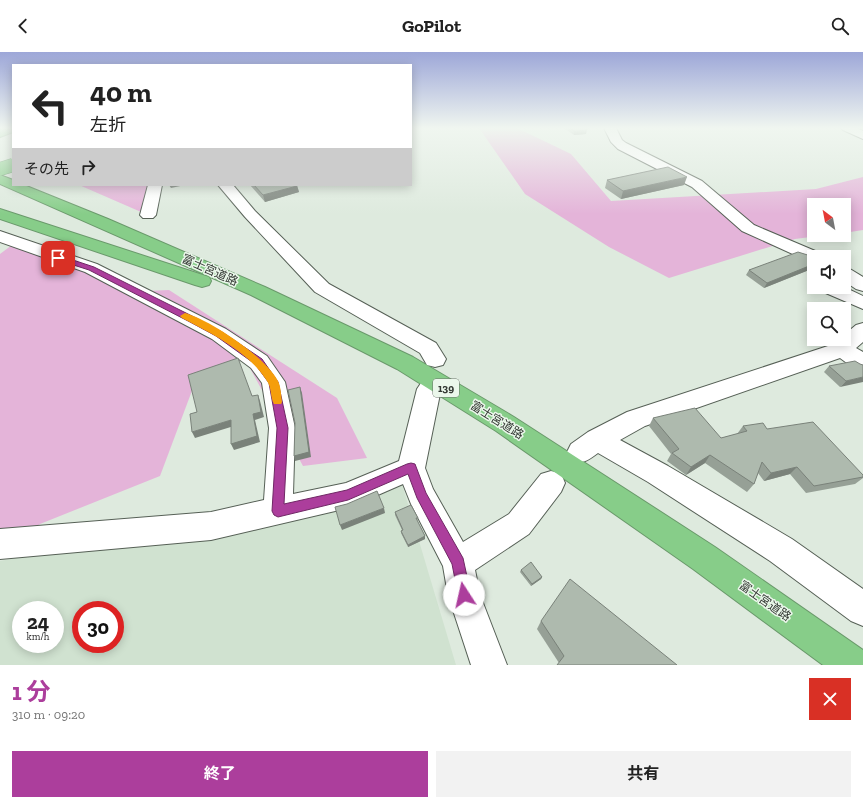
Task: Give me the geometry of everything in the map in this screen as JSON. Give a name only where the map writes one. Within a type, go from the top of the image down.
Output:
[{"type":"highway","points":[[0,162],[12,168]]},
{"type":"highway","points":[[0,170],[12,168]]},
{"type":"highway","name":"富士宮道路","points":[[0,179],[12,185]]},
{"type":"highway","name":"富士宮道路","points":[[15,186],[43,199],[102,222],[258,291],[405,363],[505,424],[621,502],[704,558],[853,665]]},
{"type":"highway","points":[[41,186],[102,222]]},
{"type":"highway","points":[[0,214],[170,269],[216,286],[309,327],[405,363]]},
{"type":"street","points":[[643,157],[697,184],[748,228],[807,254]]},
{"type":"street","points":[[148,216],[155,186]]},
{"type":"street","points":[[226,186],[250,214],[322,288],[428,348],[435,359]]},
{"type":"street","points":[[0,236],[91,268],[219,334],[259,362],[274,382],[282,428],[278,511]]},
{"type":"street","points":[[851,278],[863,286]]},
{"type":"street","points":[[843,294],[863,303]]},
{"type":"street","points":[[863,330],[842,349],[636,419],[589,446],[781,550],[863,609]]},
{"type":"street","points":[[842,349],[863,363]]},
{"type":"street","points":[[429,389],[411,468],[421,495],[458,563],[464,595],[489,665]]},
{"type":"street","points":[[0,544],[211,526],[348,495],[411,468]]},
{"type":"street","points":[[458,563],[519,524],[551,482]]},
{"type":"shaded area","points":[[499,157],[573,157],[611,201],[816,189],[863,177],[863,230],[851,232],[851,198],[807,198],[807,237],[795,239],[669,278],[609,247],[525,194]]},
{"type":"shaded area","points":[[81,186],[154,186],[148,215]]},
{"type":"shaded area","points":[[16,242],[80,265],[123,292],[169,290],[337,398],[367,458],[303,466],[245,359],[199,372],[160,476],[40,524],[0,557],[0,254]]},
{"type":"shaded area","points":[[402,484],[456,665],[0,665],[0,561]]},
{"type":"building","points":[[668,167],[687,177],[623,191],[607,180]]},
{"type":"building","points":[[255,186],[297,186],[263,195]]},
{"type":"building","points":[[798,252],[807,255],[807,267],[767,283],[749,270]]},
{"type":"building","points":[[238,358],[252,396],[258,395],[261,412],[253,414],[257,436],[231,444],[231,420],[192,432],[190,414],[197,412],[188,375]]},
{"type":"building","points":[[855,361],[863,365],[863,377],[846,381],[829,366]]},
{"type":"building","points":[[300,387],[309,452],[294,456],[295,423],[288,390]]},
{"type":"building","points":[[695,408],[721,438],[747,431],[743,426],[763,423],[767,429],[813,422],[863,475],[863,477],[814,486],[797,467],[771,473],[762,462],[754,484],[710,455],[691,467],[672,453],[679,449],[653,418]]},
{"type":"building","points":[[377,491],[384,508],[340,525],[335,507],[347,504]]},
{"type":"building","points":[[411,505],[425,536],[408,545],[401,531],[403,530],[395,512]]},
{"type":"building","points":[[531,562],[542,577],[532,584],[521,570]]},
{"type":"building","points":[[570,579],[677,665],[557,665],[564,656],[541,621]]},
{"type":"slow traffic","points":[[185,316],[219,334],[259,362],[274,382],[277,402]]},
{"type":"route","points":[[58,258],[91,268],[193,320],[219,334],[259,362],[274,382],[282,428],[278,511],[348,495],[411,468],[421,495],[458,563],[464,595]]}]
